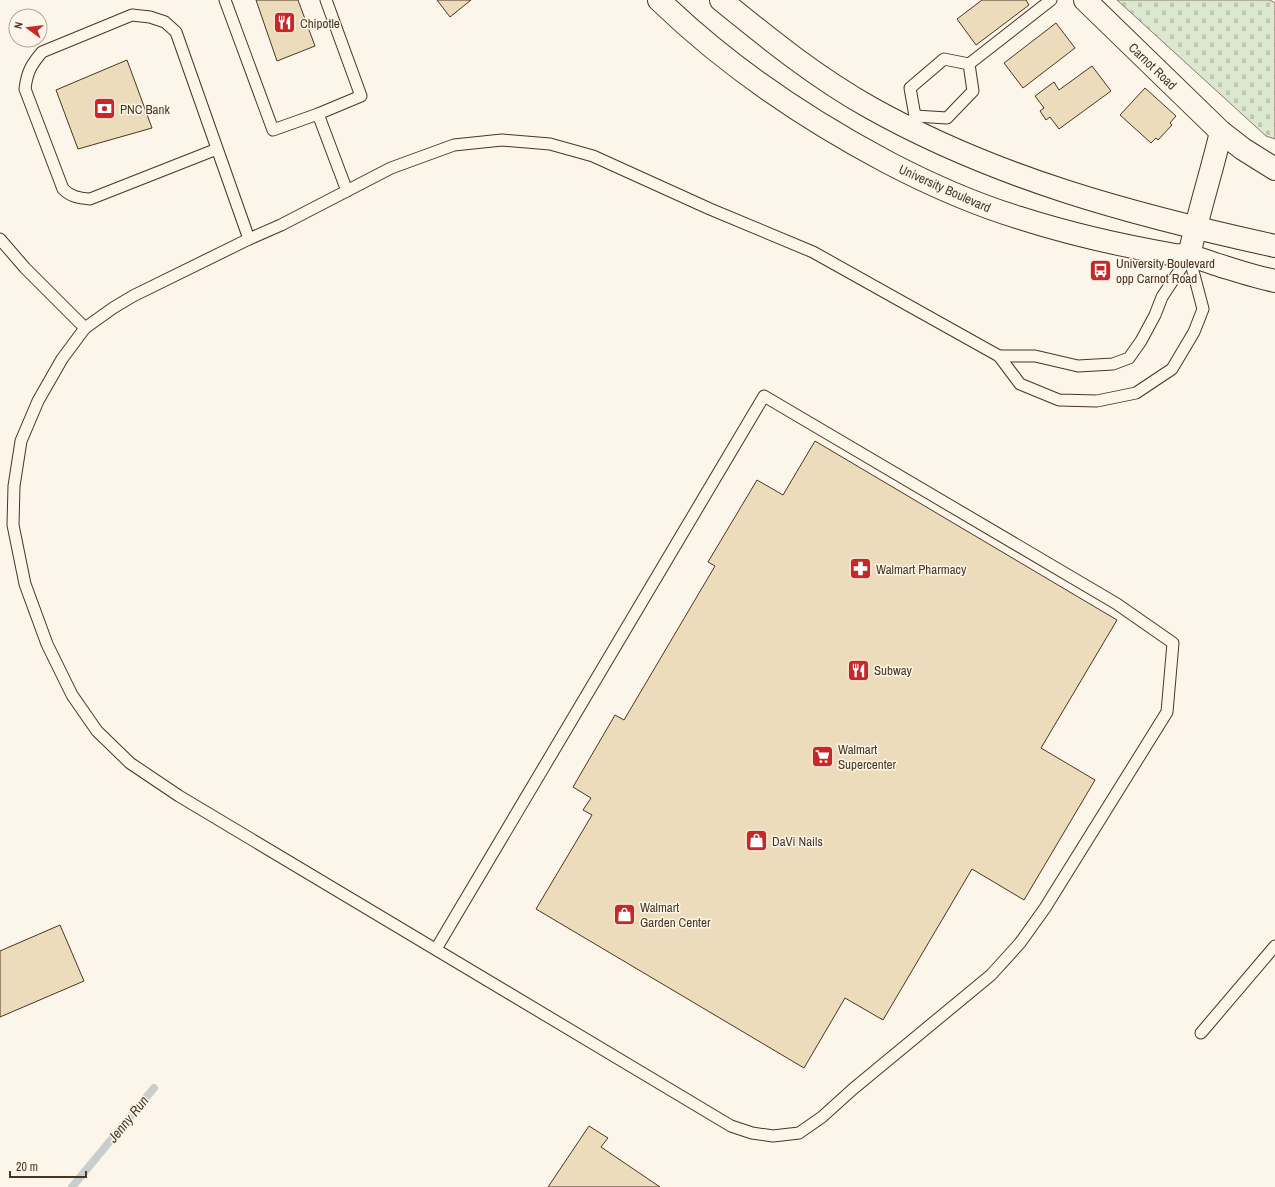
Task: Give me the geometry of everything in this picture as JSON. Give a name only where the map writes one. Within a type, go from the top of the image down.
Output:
[{"type":"main road","name":"University Boulevard","points":[[659,0],[716,52],[760,85],[813,120],[855,145],[908,173],[947,191],[980,205],[1019,218],[1100,240],[1175,255],[1189,256],[1260,278],[1275,281]]},
{"type":"main road","points":[[721,0],[774,43],[821,77],[870,108],[911,122],[920,134],[974,158],[1078,196],[1130,212],[1195,229],[1275,246]]},
{"type":"main road","name":"Carnot Road","points":[[1085,0],[1221,132],[1243,149],[1275,169]]},
{"type":"main road","points":[[1189,256],[1221,132]]},
{"type":"lane","points":[[225,0],[273,130],[318,114],[361,96],[326,0]]},
{"type":"lane","points":[[969,64],[973,92],[947,118],[911,122],[910,88],[944,59],[969,64],[1051,0]]},
{"type":"lane","points":[[217,149],[90,199],[74,197],[63,189],[25,89],[27,76],[32,64],[42,52],[132,15],[150,17],[165,22],[176,32],[249,239]]},
{"type":"lane","points":[[318,114],[347,190]]},
{"type":"lane","points":[[436,949],[764,396],[1117,604],[1173,643],[1167,712],[1045,908],[1020,943],[991,975],[822,1117],[799,1133],[773,1136],[752,1133],[731,1126],[186,800],[130,763],[97,731],[72,695],[47,644],[25,584],[14,525],[14,486],[21,441],[38,401],[62,359],[85,328],[133,296],[249,239],[281,225],[391,168],[454,145],[502,140],[550,144],[593,156],[710,209],[813,252],[999,356],[1020,384],[1059,400],[1097,401],[1136,393],[1172,369],[1194,332],[1203,309],[1189,256]]},
{"type":"lane","points":[[0,239],[25,268],[85,328]]},
{"type":"lane","points":[[999,356],[1035,356],[1078,366],[1112,364],[1129,358],[1141,341],[1155,315],[1162,297],[1189,256]]},
{"type":"lane","points":[[1201,1033],[1275,946]]},
{"type":"green space","points":[[1117,0],[1270,0],[1275,3],[1275,139],[1266,136]]},
{"type":"building","name":"Chipotle","points":[[256,0],[298,0],[315,46],[277,61]]},
{"type":"building","points":[[437,0],[471,0],[450,17]]},
{"type":"building","points":[[982,0],[1026,0],[1029,5],[976,45],[957,19]]},
{"type":"building","points":[[1056,23],[1075,48],[1023,88],[1004,63]]},
{"type":"building","name":"PNC Bank","points":[[127,60],[152,128],[78,149],[56,90]]},
{"type":"building","points":[[1092,66],[1111,91],[1059,129],[1050,117],[1046,120],[1040,111],[1044,108],[1035,96],[1054,82],[1059,90]]},
{"type":"building","points":[[1145,88],[1176,116],[1170,123],[1172,125],[1158,140],[1156,138],[1151,143],[1120,115]]},
{"type":"building","name":"Walmart Supercenter","points":[[815,441],[1117,620],[1041,748],[1095,780],[1024,900],[972,869],[883,1020],[845,998],[804,1068],[536,909],[592,815],[583,810],[591,798],[573,787],[615,715],[624,720],[715,566],[708,562],[757,480],[783,495]]},
{"type":"building","points":[[60,925],[84,981],[0,1017],[0,951]]},
{"type":"building","points":[[589,1126],[608,1138],[601,1147],[660,1187],[548,1187]]},
{"type":"waterway","name":"Jenny Run","points":[[72,1187],[154,1088]]},
{"type":"place","name":"Chipotle","points":[[285,23]]},
{"type":"place","name":"PNC Bank","points":[[104,109]]},
{"type":"place","name":"University Boulevard opp Carnot Road","points":[[1101,270]]},
{"type":"place","name":"Walmart Pharmacy","points":[[860,569]]},
{"type":"place","name":"Subway","points":[[858,670]]},
{"type":"place","name":"Walmart Supercenter","points":[[823,756]]},
{"type":"place","name":"DaVi Nails","points":[[756,841]]},
{"type":"place","name":"Walmart Garden Center","points":[[624,914]]}]
